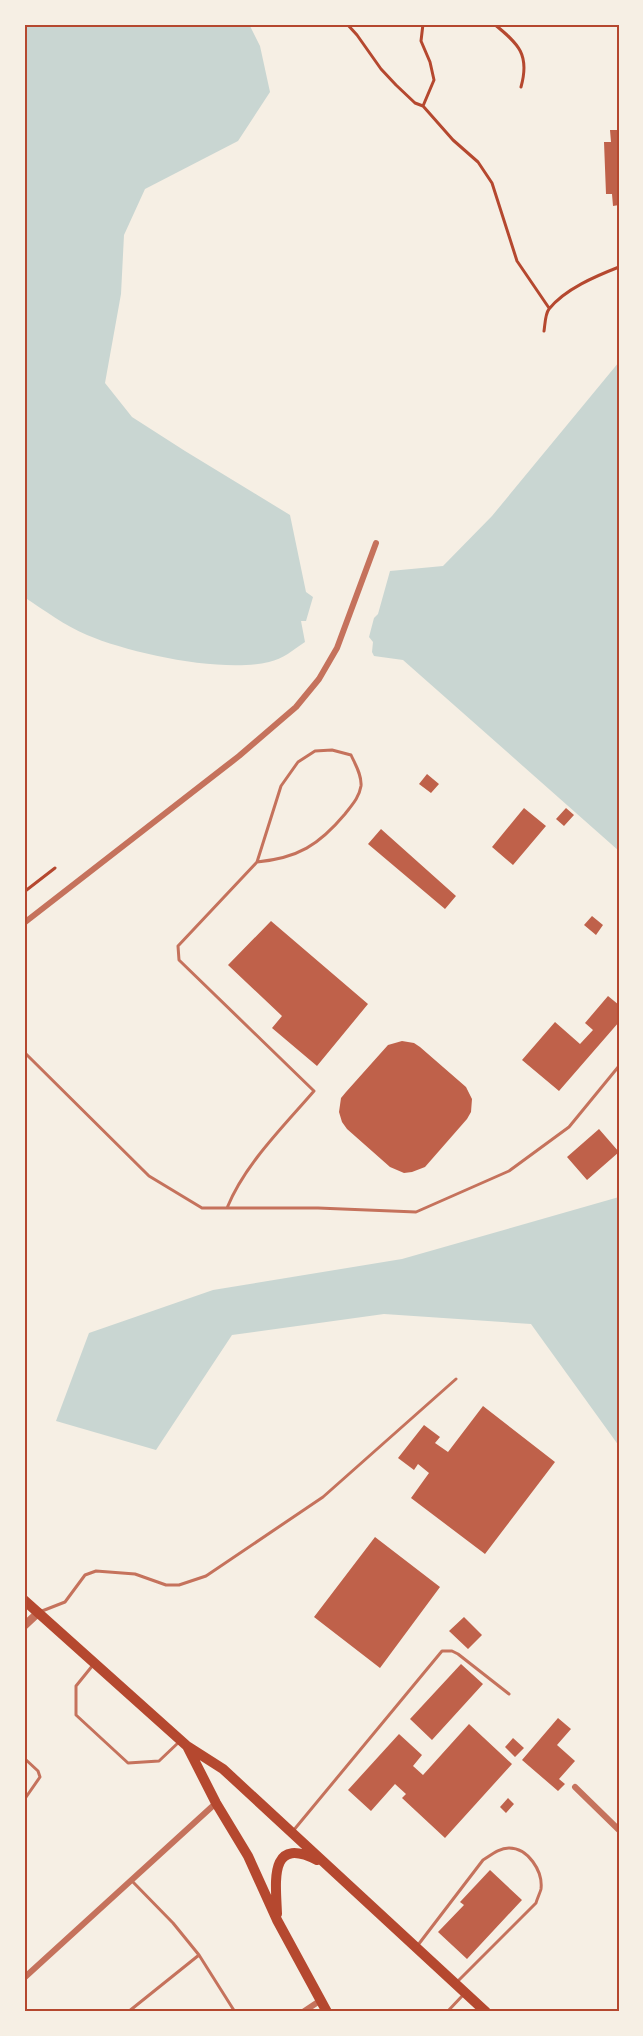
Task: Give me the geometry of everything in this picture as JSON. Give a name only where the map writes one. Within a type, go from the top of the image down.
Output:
[{"type":"main road","points":[[24,1600],[184,1743],[223,1769],[486,2012]]},
{"type":"main road","points":[[184,1743],[248,1856],[277,1920],[327,2012]]},
{"type":"main road","points":[[277,1920],[276,1869],[279,1861],[293,1853],[304,1854],[330,1868]]},
{"type":"street","points":[[24,923],[238,756],[296,707],[319,679],[337,648],[376,543]]},
{"type":"street","points":[[24,1617],[39,1612]]},
{"type":"street","points":[[24,1626],[39,1612]]},
{"type":"street","points":[[575,1787],[619,1830]]},
{"type":"street","points":[[24,1978],[216,1803]]},
{"type":"street","points":[[303,2012],[321,2000]]},
{"type":"lane","points":[[228,1208],[235,1189],[272,1140],[314,1091],[179,960],[178,946],[257,862],[281,786],[298,762],[315,751],[332,750],[351,755],[359,770],[361,784],[356,801],[327,835],[312,846],[272,861],[257,862]]},
{"type":"lane","points":[[24,1052],[150,1176],[202,1208],[417,1212],[509,1171],[569,1127],[619,1066]]},
{"type":"lane","points":[[39,1612],[64,1602],[85,1575],[96,1571],[135,1574],[166,1585],[179,1585],[206,1576],[323,1497],[456,1379]]},
{"type":"lane","points":[[292,1832],[442,1652],[452,1651],[458,1654],[509,1694]]},
{"type":"lane","points":[[94,1664],[76,1686],[76,1715],[128,1763],[159,1761],[184,1743]]},
{"type":"lane","points":[[24,1758],[38,1771],[40,1777],[24,1800]]},
{"type":"lane","points":[[416,1947],[483,1860],[498,1850],[510,1848],[524,1853],[538,1867],[541,1889],[536,1903],[455,1984]]},
{"type":"lane","points":[[131,1880],[199,1954],[235,2012]]},
{"type":"lane","points":[[128,2012],[199,1954]]},
{"type":"lane","points":[[447,2012],[465,1993]]},
{"type":"path","points":[[347,24],[381,69],[407,96],[423,106],[453,140],[478,162],[492,183],[517,261],[549,308]]},
{"type":"path","points":[[423,24],[421,42],[435,80],[423,106]]},
{"type":"path","points":[[494,24],[516,45],[523,56],[526,70],[521,87]]},
{"type":"path","points":[[544,331],[549,308],[586,281],[619,267]]},
{"type":"path","points":[[24,891],[55,868]]},
{"type":"shaded area","points":[[24,24],[249,24],[260,46],[270,92],[238,141],[145,189],[124,235],[121,294],[105,383],[132,417],[290,515],[306,592],[313,597],[306,621],[301,621],[305,642],[279,659],[250,665],[227,665],[152,655],[106,642],[79,631],[24,597]]},
{"type":"shaded area","points":[[619,362],[619,851],[403,660],[374,656],[373,642],[369,637],[390,571],[443,566],[492,516]]},
{"type":"shaded area","points":[[619,1197],[619,1446],[531,1324],[384,1314],[232,1335],[156,1450],[56,1421],[89,1333],[213,1290],[402,1259]]},
{"type":"building","points":[[610,130],[619,130],[619,205],[613,206],[612,194],[606,194],[604,142],[611,142]]},
{"type":"building","points":[[427,774],[439,784],[431,793],[419,784]]},
{"type":"building","points":[[524,808],[546,826],[513,865],[492,847]]},
{"type":"building","points":[[566,808],[574,815],[564,826],[556,819]]},
{"type":"building","points":[[381,829],[456,896],[445,909],[368,844]]},
{"type":"building","points":[[592,916],[603,925],[596,935],[584,925]]},
{"type":"building","points":[[271,921],[368,1004],[317,1066],[272,1028],[282,1016],[228,965]]},
{"type":"building","points":[[608,996],[619,1005],[619,1022],[559,1091],[522,1060],[555,1022],[580,1044],[593,1030],[585,1023]]},
{"type":"building","points":[[402,1041],[414,1043],[420,1047],[466,1087],[472,1099],[471,1112],[467,1119],[425,1167],[404,1173],[390,1167],[347,1129],[339,1112],[341,1098],[346,1092],[388,1045]]},
{"type":"building","points":[[599,1129],[619,1152],[587,1180],[567,1157]]},
{"type":"building","points":[[483,1406],[555,1462],[485,1554],[411,1498],[429,1473],[418,1464],[414,1470],[398,1458],[424,1425],[440,1437],[435,1443],[448,1452]]},
{"type":"building","points":[[375,1537],[440,1587],[380,1668],[314,1617]]},
{"type":"building","points":[[464,1617],[482,1635],[468,1649],[449,1631]]},
{"type":"building","points":[[461,1664],[483,1684],[432,1740],[410,1719]]},
{"type":"building","points":[[558,1718],[571,1729],[557,1745],[575,1761],[559,1779],[565,1784],[558,1791],[522,1760]]},
{"type":"building","points":[[469,1724],[512,1764],[445,1838],[402,1798],[406,1794],[395,1784],[371,1811],[348,1790],[399,1734],[422,1755],[413,1766],[423,1775]]},
{"type":"building","points":[[513,1738],[524,1748],[515,1757],[505,1747]]},
{"type":"building","points":[[508,1798],[514,1804],[506,1813],[500,1807]]},
{"type":"building","points":[[490,1870],[522,1900],[467,1959],[438,1932],[464,1905],[460,1902]]}]
